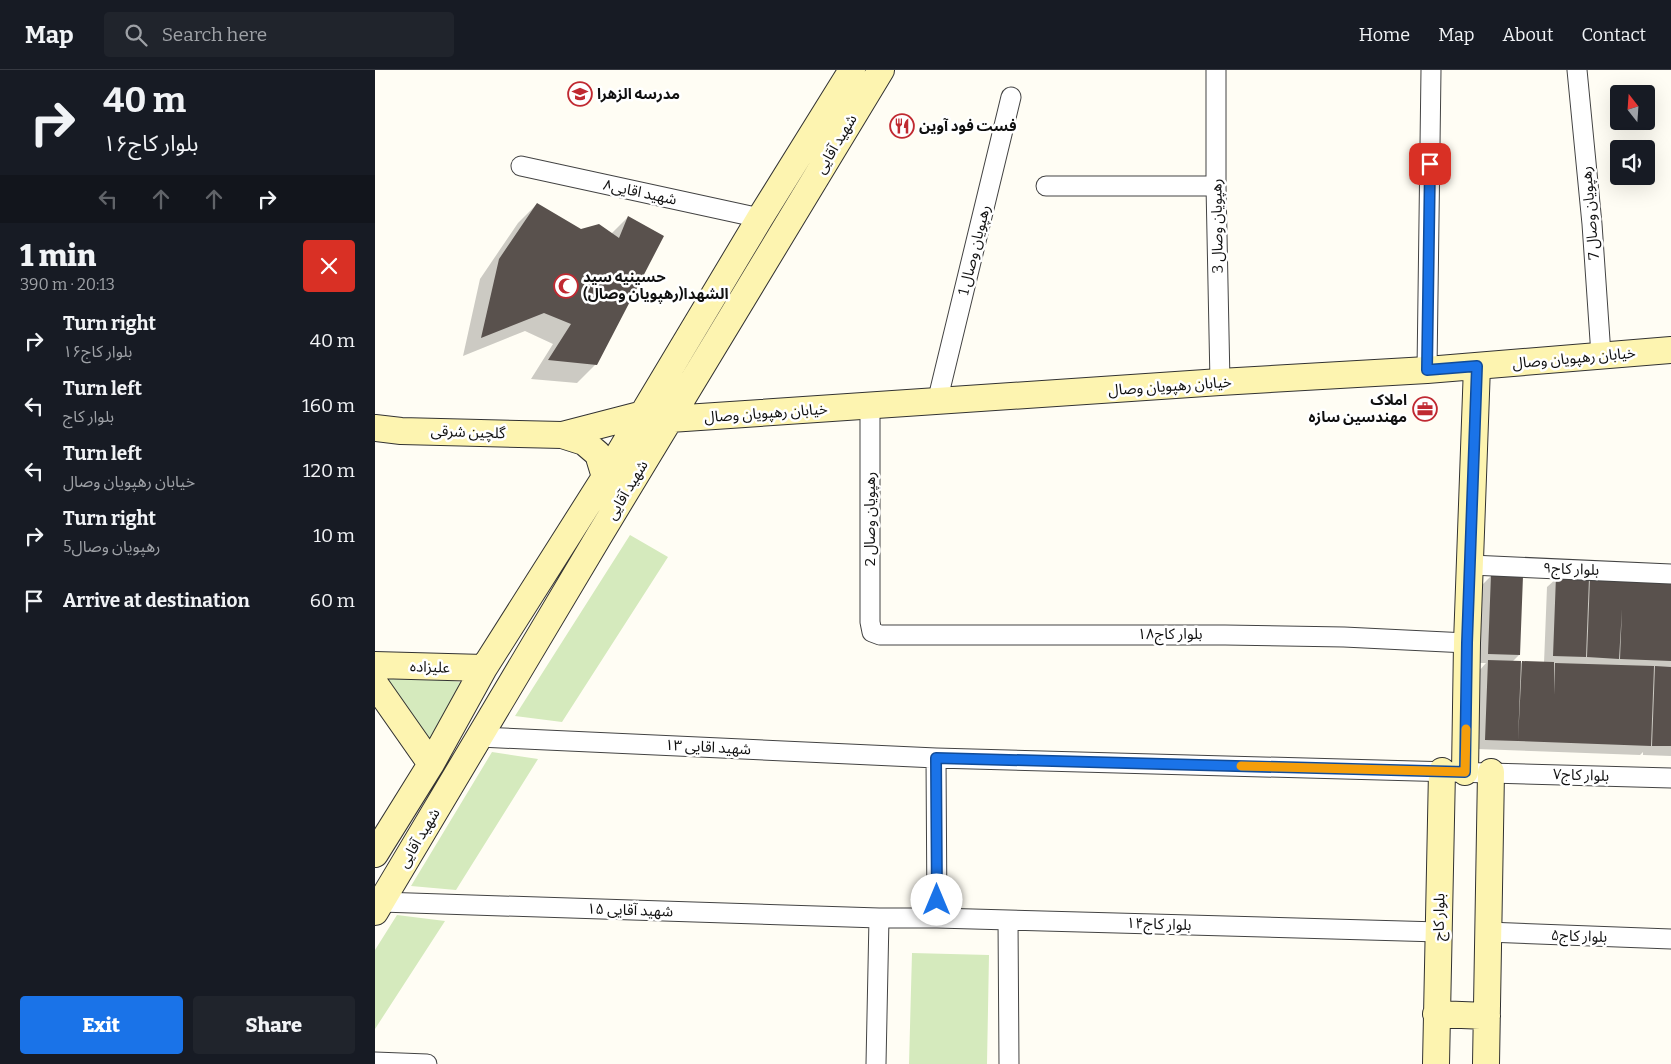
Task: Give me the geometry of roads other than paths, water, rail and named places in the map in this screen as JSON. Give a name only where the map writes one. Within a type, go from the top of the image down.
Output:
[{"type":"street","name":"شهید آقایی","points":[[375,854],[431,764],[484,668],[605,478],[760,218],[852,70]]},
{"type":"street","name":"شهید آقایی","points":[[378,907],[881,70]]},
{"type":"street","name":"3 رهپویان وصال","points":[[1216,70],[1220,382]]},
{"type":"street","points":[[1427,370],[1431,70]]},
{"type":"street","name":"7 رهپویان وصال","points":[[1577,70],[1592,224],[1601,355]]},
{"type":"street","name":"1 رهپویان وصال","points":[[937,402],[1011,98]]},
{"type":"street","name":"شهید اقایی۸","points":[[521,166],[760,218]]},
{"type":"street","points":[[1046,186],[1216,186]]},
{"type":"street","name":"خیابان رهپویان وصال","points":[[670,419],[1427,370],[1671,350]]},
{"type":"street","name":"بلوار کاج","points":[[1436,1064],[1439,932],[1467,643],[1477,366]]},
{"type":"street","name":"2 رهپویان وصال","points":[[870,406],[870,622],[872,632]]},
{"type":"street","points":[[562,435],[643,414]]},
{"type":"street","name":"گلچین شرقی","points":[[375,428],[401,431],[562,435]]},
{"type":"street","points":[[562,435],[584,442],[598,454],[605,478]]},
{"type":"street","name":"بلوار کاج۹","points":[[1471,565],[1671,574]]},
{"type":"street","name":"بلوار کاج۱۸","points":[[872,632],[880,635],[1324,636],[1467,643]]},
{"type":"street","name":"علیزاده","points":[[375,665],[484,668]]},
{"type":"street","points":[[375,684],[431,764]]},
{"type":"street","name":"شهید اقایی ۱۳","points":[[480,737],[936,758],[1454,771]]},
{"type":"street","points":[[936,758],[937,918]]},
{"type":"street","name":"بلوار کاج۷","points":[[1454,771],[1671,778]]},
{"type":"street","points":[[1486,1064],[1491,772]]},
{"type":"street","name":"شهید آقایی ۱۵","points":[[378,907],[879,918]]},
{"type":"street","points":[[876,1064],[879,918]]},
{"type":"street","name":"بلوار کاج۱۴","points":[[879,918],[1439,932]]},
{"type":"street","points":[[1008,920],[1009,1064]]},
{"type":"street","name":"بلوار کاج۵","points":[[1487,932],[1671,939]]},
{"type":"street","points":[[1436,1014],[1487,1016]]},
{"type":"street","points":[[375,1062],[427,1064]]},
{"type":"place","name":"مدرسه الزهرا","points":[[580,94]]},
{"type":"place","name":"فست فود آوین","points":[[902,126]]},
{"type":"place","name":"حسینیه سید الشهدا(رهپویان وصال)","points":[[566,286]]},
{"type":"place","name":"املاک مهندسین سازه","points":[[1425,409]]}]
